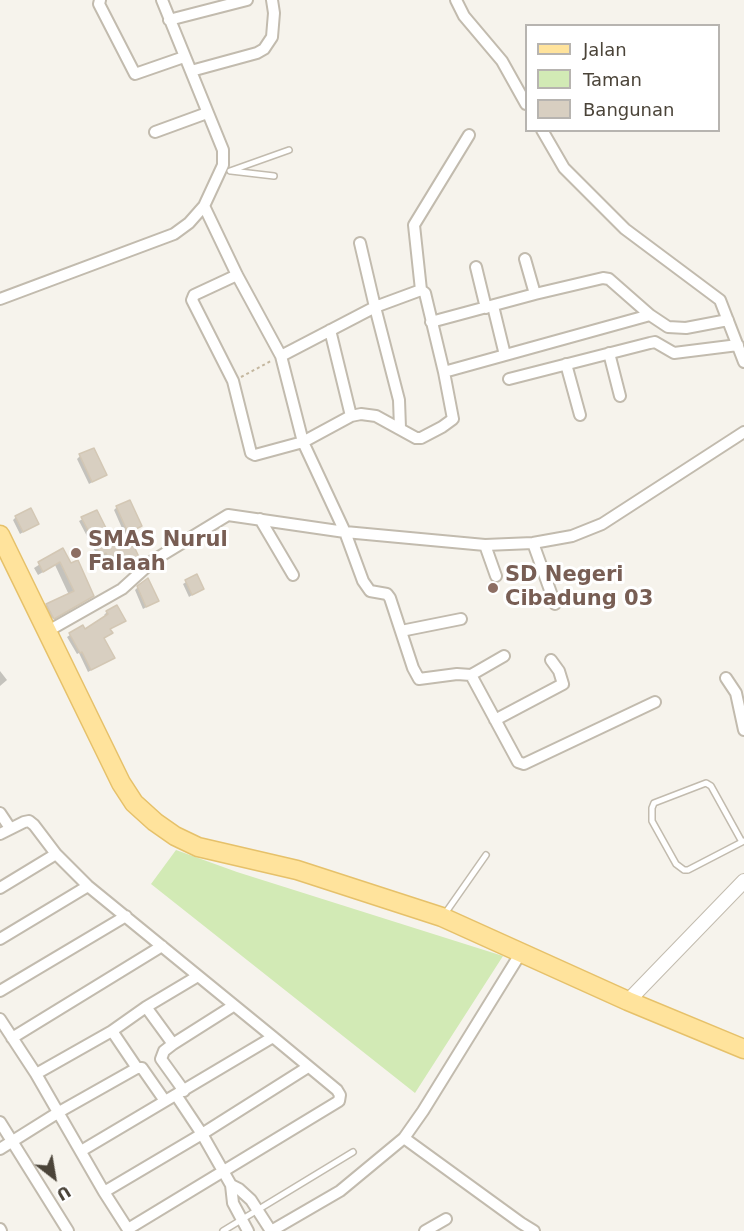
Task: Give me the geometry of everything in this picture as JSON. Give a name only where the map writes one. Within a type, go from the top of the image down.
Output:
[{"type":"main road","points":[[0,535],[4,555],[48,631],[121,783],[134,803],[175,836],[198,846],[297,870],[442,917],[522,951],[628,1001],[744,1049]]},
{"type":"street","points":[[99,0],[135,74],[184,57]]},
{"type":"street","points":[[0,299],[174,234],[189,223],[204,206],[225,171],[223,150],[162,0]]},
{"type":"street","points":[[170,20],[247,0]]},
{"type":"street","points":[[191,71],[257,53],[264,49],[272,37],[274,14],[272,0]]},
{"type":"street","points":[[456,0],[464,16],[501,61],[525,102]]},
{"type":"street","points":[[155,132],[207,112]]},
{"type":"street","points":[[543,132],[564,168],[625,229],[720,300],[744,362]]},
{"type":"street","points":[[237,275],[194,296],[192,300],[233,381],[251,453],[255,455],[303,442],[351,416],[369,414],[416,438],[421,438],[448,423],[453,419],[432,322],[424,293],[421,290],[414,225],[470,135]]},
{"type":"street","points":[[204,206],[237,275],[281,356],[303,442],[345,532],[363,581],[370,591],[387,594],[390,598],[413,668],[419,679],[457,674],[471,675],[504,656]]},
{"type":"street","points":[[360,243],[399,400],[400,429]]},
{"type":"street","points":[[525,259],[535,294]]},
{"type":"street","points":[[476,267],[505,355]]},
{"type":"street","points":[[432,322],[603,278],[609,279],[650,315],[668,327],[686,328],[728,320]]},
{"type":"street","points":[[281,356],[375,307],[421,290]]},
{"type":"street","points":[[444,372],[650,315]]},
{"type":"street","points":[[330,330],[351,416]]},
{"type":"street","points":[[509,379],[655,342],[674,353],[738,345]]},
{"type":"street","points":[[609,353],[620,396]]},
{"type":"street","points":[[566,364],[580,415]]},
{"type":"street","points":[[48,631],[122,589],[154,560],[228,515],[345,532],[486,545],[533,543],[572,536],[602,524],[744,432]]},
{"type":"street","points":[[260,519],[292,575]]},
{"type":"street","points":[[533,543],[555,604]]},
{"type":"street","points":[[486,545],[496,576]]},
{"type":"street","points":[[402,631],[461,620]]},
{"type":"street","points":[[495,720],[563,684],[559,671],[551,660]]},
{"type":"street","points":[[471,675],[518,762],[524,764],[655,702]]},
{"type":"street","points":[[726,678],[736,693],[744,730]]},
{"type":"street","points":[[0,813],[5,831],[24,822],[32,823],[56,854],[88,886],[337,1090],[340,1095],[339,1101],[129,1230],[104,1192],[36,1074],[0,1019]]},
{"type":"street","points":[[0,888],[56,854]]},
{"type":"street","points":[[628,1001],[744,881]]},
{"type":"street","points":[[0,939],[88,886]]},
{"type":"street","points":[[0,991],[126,916]]},
{"type":"street","points":[[12,1038],[162,946]]},
{"type":"street","points":[[233,1006],[173,1044],[164,1051],[161,1059],[231,1185],[245,1194],[271,1231],[340,1191],[408,1133],[522,951]]},
{"type":"street","points":[[36,1074],[112,1031],[146,1007],[198,976]]},
{"type":"street","points":[[146,1007],[173,1044]]},
{"type":"street","points":[[112,1031],[137,1068]]},
{"type":"street","points":[[81,1151],[273,1037]]},
{"type":"street","points":[[104,1192],[308,1067]]},
{"type":"street","points":[[0,1149],[137,1068],[142,1068],[165,1101]]},
{"type":"street","points":[[0,1122],[68,1231]]},
{"type":"street","points":[[408,1133],[512,1218],[534,1231]]},
{"type":"street","points":[[231,1185],[231,1197],[248,1231]]},
{"type":"street","points":[[425,1231],[446,1219]]},
{"type":"lane","points":[[225,171],[289,150]]},
{"type":"lane","points":[[225,171],[274,176]]},
{"type":"lane","points":[[706,783],[711,786],[743,841],[684,870],[676,864],[652,821],[652,808],[654,803],[706,783]]},
{"type":"lane","points":[[442,917],[486,855]]},
{"type":"lane","points":[[223,1231],[353,1152]]},
{"type":"path","points":[[233,381],[281,356]]},
{"type":"green space","points":[[176,850],[237,872],[503,956],[415,1093],[151,884]]},
{"type":"building","points":[[94,448],[107,475],[92,482],[79,454]]},
{"type":"building","points":[[130,500],[142,526],[128,533],[116,506]]},
{"type":"building","points":[[31,508],[39,524],[23,532],[15,516]]},
{"type":"building","points":[[97,510],[114,544],[129,536],[140,559],[130,563],[129,559],[112,567],[106,553],[101,555],[81,517]]},
{"type":"building","points":[[63,548],[71,563],[78,560],[94,596],[54,619],[46,604],[74,591],[60,562],[43,572],[38,562]]},
{"type":"building","points":[[197,574],[204,589],[192,595],[185,580]]},
{"type":"building","points":[[148,578],[159,601],[146,607],[137,586]]},
{"type":"building","points":[[117,605],[126,621],[110,629],[113,633],[104,638],[115,658],[91,670],[69,633],[83,625],[85,629]]},
{"type":"place","name":"SMAS Nurul Falaah","points":[[76,553]]},
{"type":"place","name":"SD Negeri Cibadung 03","points":[[493,588]]}]
